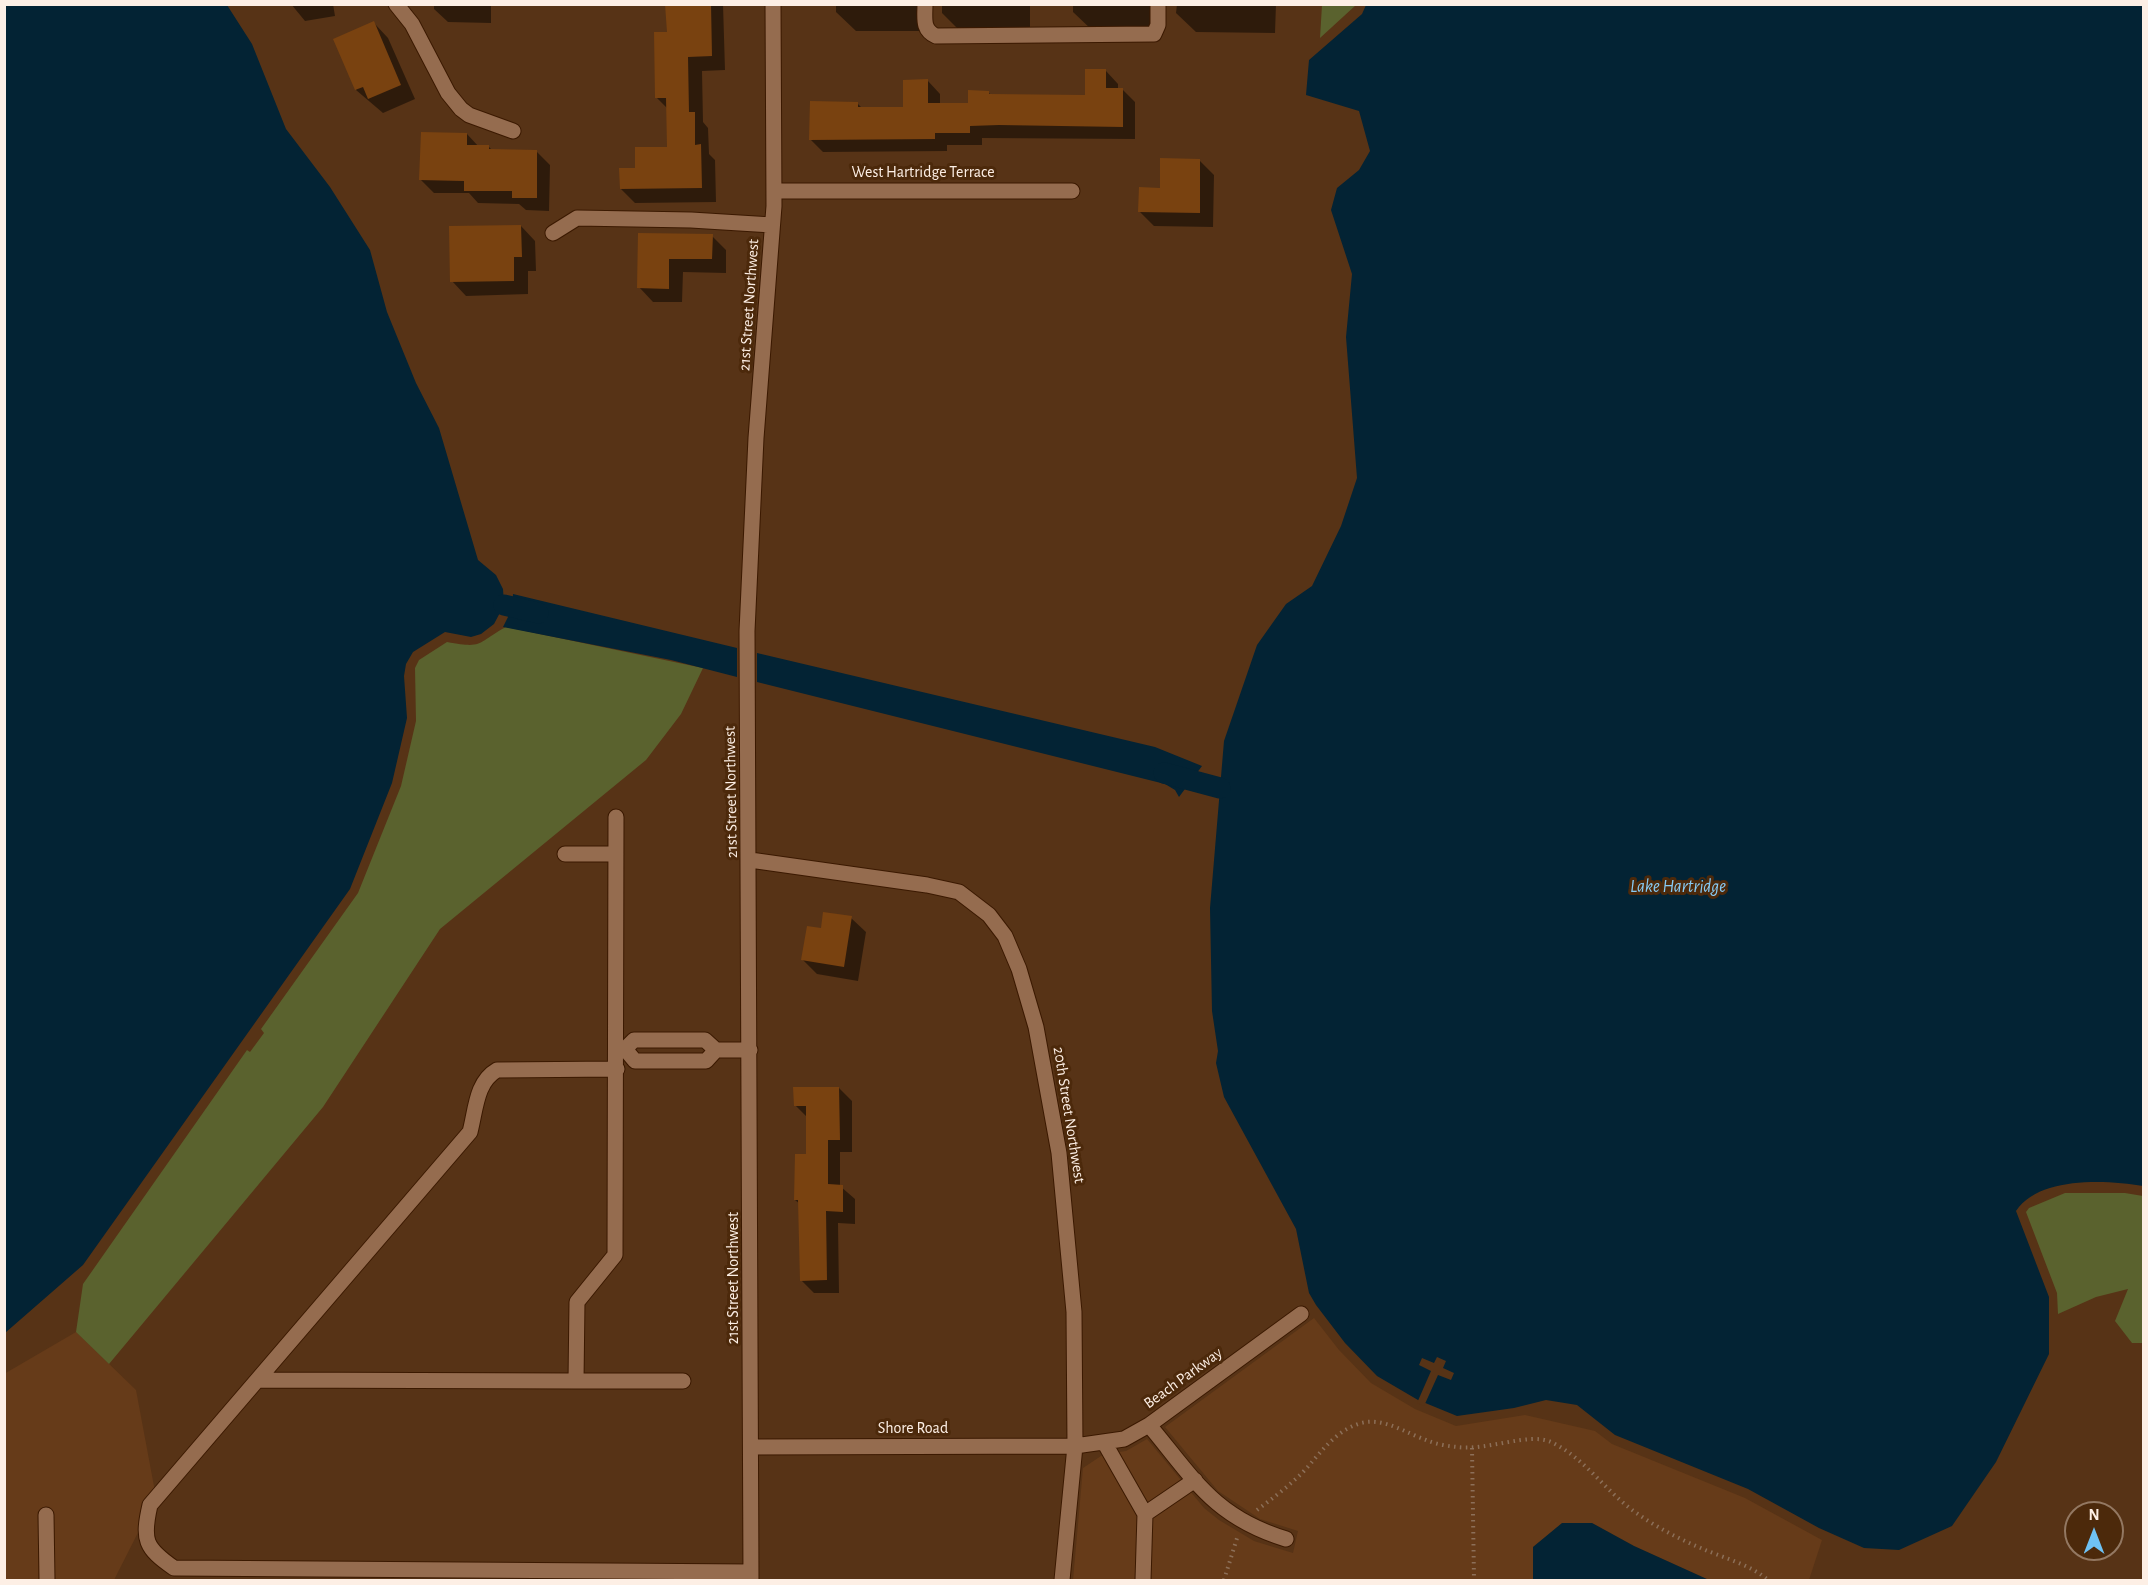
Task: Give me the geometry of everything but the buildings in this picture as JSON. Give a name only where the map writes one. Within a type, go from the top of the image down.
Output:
[{"type":"street","points":[[396,4],[412,24],[448,93],[460,109],[469,115],[513,131]]},
{"type":"street","name":"21st Street Northwest","points":[[751,1576],[750,860],[747,631],[756,438],[774,191],[773,4]]},
{"type":"street","points":[[925,4],[926,28],[928,33],[936,36],[1154,34],[1158,26],[1158,4]]},
{"type":"street","name":"West Hartridge Terrace","points":[[774,191],[1072,191]]},
{"type":"street","points":[[553,233],[577,218],[691,220],[772,225]]},
{"type":"street","points":[[576,1381],[577,1302],[615,1255],[617,1069],[621,1049],[616,818]]},
{"type":"street","points":[[565,854],[616,854]]},
{"type":"street","name":"20th Street Northwest","points":[[750,860],[927,885],[959,892],[989,915],[1005,936],[1020,969],[1036,1027],[1059,1153],[1074,1312],[1075,1446],[1062,1581]]},
{"type":"street","points":[[621,1049],[634,1040],[705,1040],[716,1050],[750,1050]]},
{"type":"street","points":[[692,1040],[692,1061]]},
{"type":"street","points":[[621,1049],[635,1061],[706,1061],[716,1050]]},
{"type":"street","points":[[617,1069],[497,1070],[489,1074],[482,1082],[470,1132],[150,1505],[145,1529],[153,1553],[188,1575],[751,1576]]},
{"type":"street","name":"Beach Parkway","points":[[1075,1446],[1124,1439],[1149,1425],[1301,1314]]},
{"type":"street","points":[[258,1380],[683,1381]]},
{"type":"street","points":[[1149,1425],[1195,1480],[1225,1511],[1257,1530],[1286,1539]]},
{"type":"street","points":[[1104,1442],[1145,1514],[1143,1581]]},
{"type":"street","name":"Shore Road","points":[[751,1447],[1075,1446]]},
{"type":"street","points":[[1145,1514],[1195,1480]]},
{"type":"street","points":[[46,1515],[47,1581]]},
{"type":"path","points":[[1257,1510],[1285,1490],[1331,1441],[1347,1428],[1364,1422],[1392,1426],[1427,1441],[1472,1448],[1501,1445],[1520,1440],[1550,1442],[1586,1466],[1635,1512],[1676,1537],[1752,1570],[1768,1581]]},
{"type":"path","points":[[1472,1448],[1474,1581]]},
{"type":"path","points":[[1224,1581],[1233,1544],[1239,1532]]},
{"type":"shaded area","points":[[1314,1318],[1339,1350],[1371,1383],[1415,1409],[1456,1426],[1525,1415],[1595,1431],[1612,1444],[1745,1498],[1822,1540],[1809,1580],[1709,1580],[1634,1546],[1592,1523],[1563,1523],[1533,1547],[1533,1580],[1073,1580],[1083,1468],[1104,1454],[1126,1451],[1147,1439],[1204,1508],[1219,1520],[1254,1541],[1293,1553],[1298,1531],[1260,1519],[1218,1491],[1165,1427]]},
{"type":"shaded area","points":[[76,1332],[136,1390],[156,1497],[114,1580],[5,1580],[4,1374]]},
{"type":"green space","points":[[1322,5],[1356,5],[1320,38]]},
{"type":"green space","points":[[506,627],[703,668],[681,714],[646,760],[440,929],[323,1107],[109,1364],[76,1332],[83,1284],[247,1050],[250,1052],[264,1033],[261,1029],[358,893],[401,786],[416,721],[415,668],[419,660],[447,642],[474,645]]},
{"type":"green space","points":[[2065,1193],[2125,1193],[2143,1196],[2143,1343],[2132,1343],[2115,1321],[2128,1289],[2096,1297],[2058,1314],[2057,1293],[2026,1212],[2029,1208]]},
{"type":"water","points":[[5,4],[227,5],[252,44],[286,129],[330,187],[370,250],[387,312],[416,383],[439,428],[478,560],[496,575],[503,589],[504,605],[494,624],[481,634],[471,637],[445,632],[413,652],[406,664],[404,676],[407,718],[392,783],[350,889],[83,1265],[5,1333]]},
{"type":"water","name":"Lake Hartridge","points":[[1366,5],[2143,5],[2143,1186],[2093,1182],[2057,1186],[2040,1191],[2016,1211],[2049,1297],[2049,1354],[1996,1462],[1952,1526],[1899,1550],[1864,1548],[1819,1528],[1748,1489],[1615,1435],[1577,1405],[1546,1400],[1514,1408],[1457,1416],[1418,1400],[1377,1376],[1345,1343],[1309,1293],[1296,1229],[1224,1097],[1216,1063],[1218,1051],[1212,1011],[1210,908],[1224,741],[1257,645],[1286,604],[1312,586],[1341,526],[1357,478],[1346,337],[1352,274],[1331,210],[1337,188],[1359,170],[1370,151],[1359,111],[1306,95],[1309,60],[1362,14]]},
{"type":"water","points":[[513,594],[737,648],[737,677],[671,660],[503,627],[512,609]]},
{"type":"water","points":[[757,653],[1155,747],[1202,766],[1179,797],[1175,790],[1165,784],[757,682]]},
{"type":"water","points":[[1562,1523],[1592,1523],[1634,1546],[1709,1580],[1533,1580],[1533,1547]]},
{"type":"pier","points":[[1437,1357],[1446,1361],[1443,1368],[1454,1373],[1451,1380],[1438,1375],[1424,1406],[1417,1403],[1431,1371],[1419,1365],[1422,1358],[1434,1363]]},
{"type":"waterway","points":[[504,605],[538,613]]},
{"type":"waterway","points":[[1164,773],[1220,788]]}]
